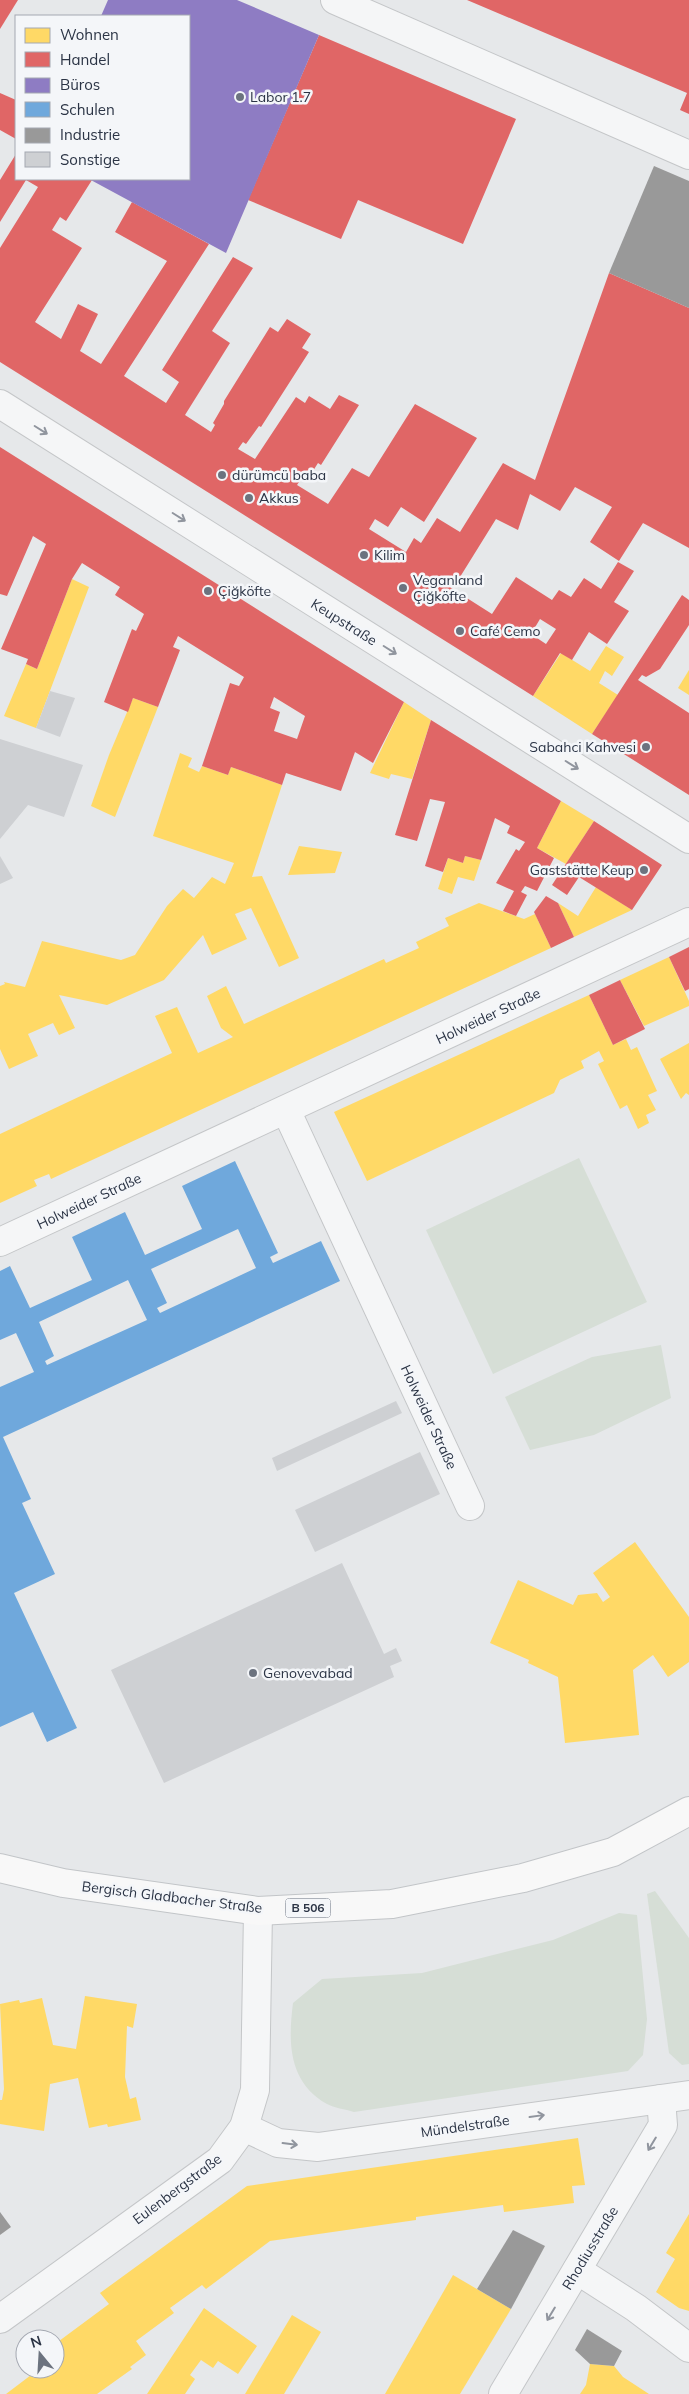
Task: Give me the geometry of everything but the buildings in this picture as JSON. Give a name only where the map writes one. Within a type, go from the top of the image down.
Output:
[{"type":"main road","name":"Bergisch Gladbacher Straße","points":[[0,1868],[63,1883],[258,1911],[392,1904],[524,1878],[613,1852],[689,1812]]},
{"type":"street","points":[[345,2],[689,155]]},
{"type":"street","name":"Keupstraße","points":[[0,404],[689,839]]},
{"type":"street","name":"Holweider Straße","points":[[0,1242],[689,922]]},
{"type":"street","name":"Holweider Straße","points":[[286,1110],[470,1506]]},
{"type":"street","name":"Eulenbergstraße","points":[[0,2319],[220,2160],[244,2127],[255,2090],[258,1911]]},
{"type":"street","name":"Mündelstraße","points":[[244,2127],[278,2143],[318,2148],[689,2095]]},
{"type":"street","name":"Rhodiusstraße","points":[[503,2394],[663,2125],[661,2099]]},
{"type":"street","points":[[576,2270],[636,2308],[689,2348]]},
{"type":"shaded area","points":[[579,1158],[647,1302],[493,1374],[426,1230]]},
{"type":"shaded area","points":[[661,1345],[671,1398],[594,1435],[530,1450],[505,1397],[592,1357]]},
{"type":"shaded area","points":[[655,1891],[689,1938],[689,2064],[682,2065],[669,2053],[647,1894]]},
{"type":"shaded area","points":[[619,1913],[637,1915],[647,2019],[643,2055],[628,2071],[354,2112],[333,2107],[314,2095],[298,2073],[291,2046],[293,2003],[322,1979],[422,1973],[553,1940]]},
{"type":"place","name":"Labor 1.7","points":[[240,97]]},
{"type":"place","name":"dürümcü baba","points":[[222,475]]},
{"type":"place","name":"Akkus","points":[[249,498]]},
{"type":"place","name":"Kilim","points":[[364,555]]},
{"type":"place","name":"Veganland Çiğköfte","points":[[403,588]]},
{"type":"place","name":"Çiğköfte","points":[[208,591]]},
{"type":"place","name":"Café Cemo","points":[[460,631]]},
{"type":"place","name":"Sabahci Kahvesi","points":[[646,747]]},
{"type":"place","name":"Gaststätte Keup","points":[[644,870]]},
{"type":"place","name":"Genovevabad","points":[[253,1673]]}]
